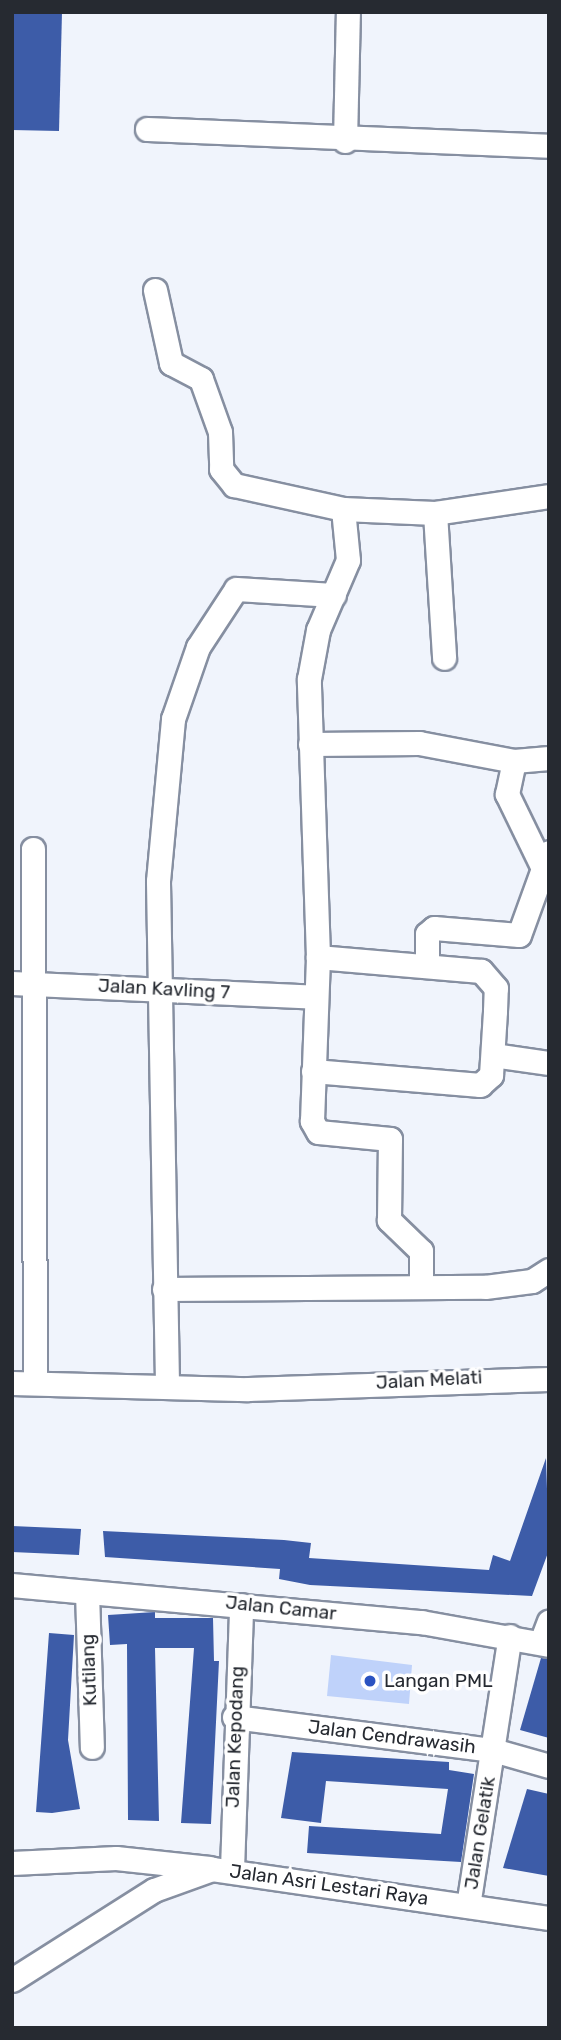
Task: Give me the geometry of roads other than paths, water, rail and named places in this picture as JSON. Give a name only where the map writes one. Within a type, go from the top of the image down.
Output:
[{"type":"street","points":[[345,141],[348,12]]},
{"type":"street","points":[[146,129],[345,141],[549,146]]},
{"type":"street","points":[[155,290],[171,363],[201,379],[220,432],[221,469],[234,485],[343,509],[435,513],[549,496]]},
{"type":"street","points":[[343,509],[348,560],[318,630],[309,679],[318,957],[313,1071],[318,1132],[390,1139],[389,1220],[421,1251],[421,1286]]},
{"type":"street","points":[[435,513],[444,658]]},
{"type":"street","points":[[167,1383],[159,986],[161,809],[173,719],[198,647],[236,589],[334,595]]},
{"type":"street","points":[[310,744],[419,743],[514,761],[549,758]]},
{"type":"street","points":[[427,965],[427,934],[434,928],[519,935],[545,858],[507,794],[514,761]]},
{"type":"street","points":[[23,1383],[38,984],[33,849]]},
{"type":"street","points":[[313,1071],[480,1086],[491,1075],[493,1055],[491,978],[427,965],[318,957]]},
{"type":"street","name":"Jalan Kavling 7","points":[[12,983],[159,986],[315,996]]},
{"type":"street","points":[[493,1055],[549,1063]]},
{"type":"street","points":[[164,1289],[485,1287],[532,1281],[549,1270]]},
{"type":"street","name":"Jalan Melati","points":[[23,1383],[310,1387],[497,1376],[549,1379]]},
{"type":"street","name":"Jalan Camar","points":[[12,1585],[241,1605],[510,1636],[546,1636]]},
{"type":"street","name":"Kutilang","points":[[87,1592],[92,1747]]},
{"type":"street","name":"Jalan Kepodang","points":[[222,1869],[241,1605]]},
{"type":"street","name":"Jalan Gelatik","points":[[468,1906],[510,1636]]},
{"type":"street","name":"Jalan Cendrawasih","points":[[234,1717],[493,1750],[549,1766]]},
{"type":"street","points":[[12,1863],[116,1858],[222,1869]]},
{"type":"street","name":"Jalan Asri Lestari Raya","points":[[12,1980],[154,1890],[222,1869],[549,1918]]},
{"type":"place","name":"Langan PML","points":[[370,1681]]}]
